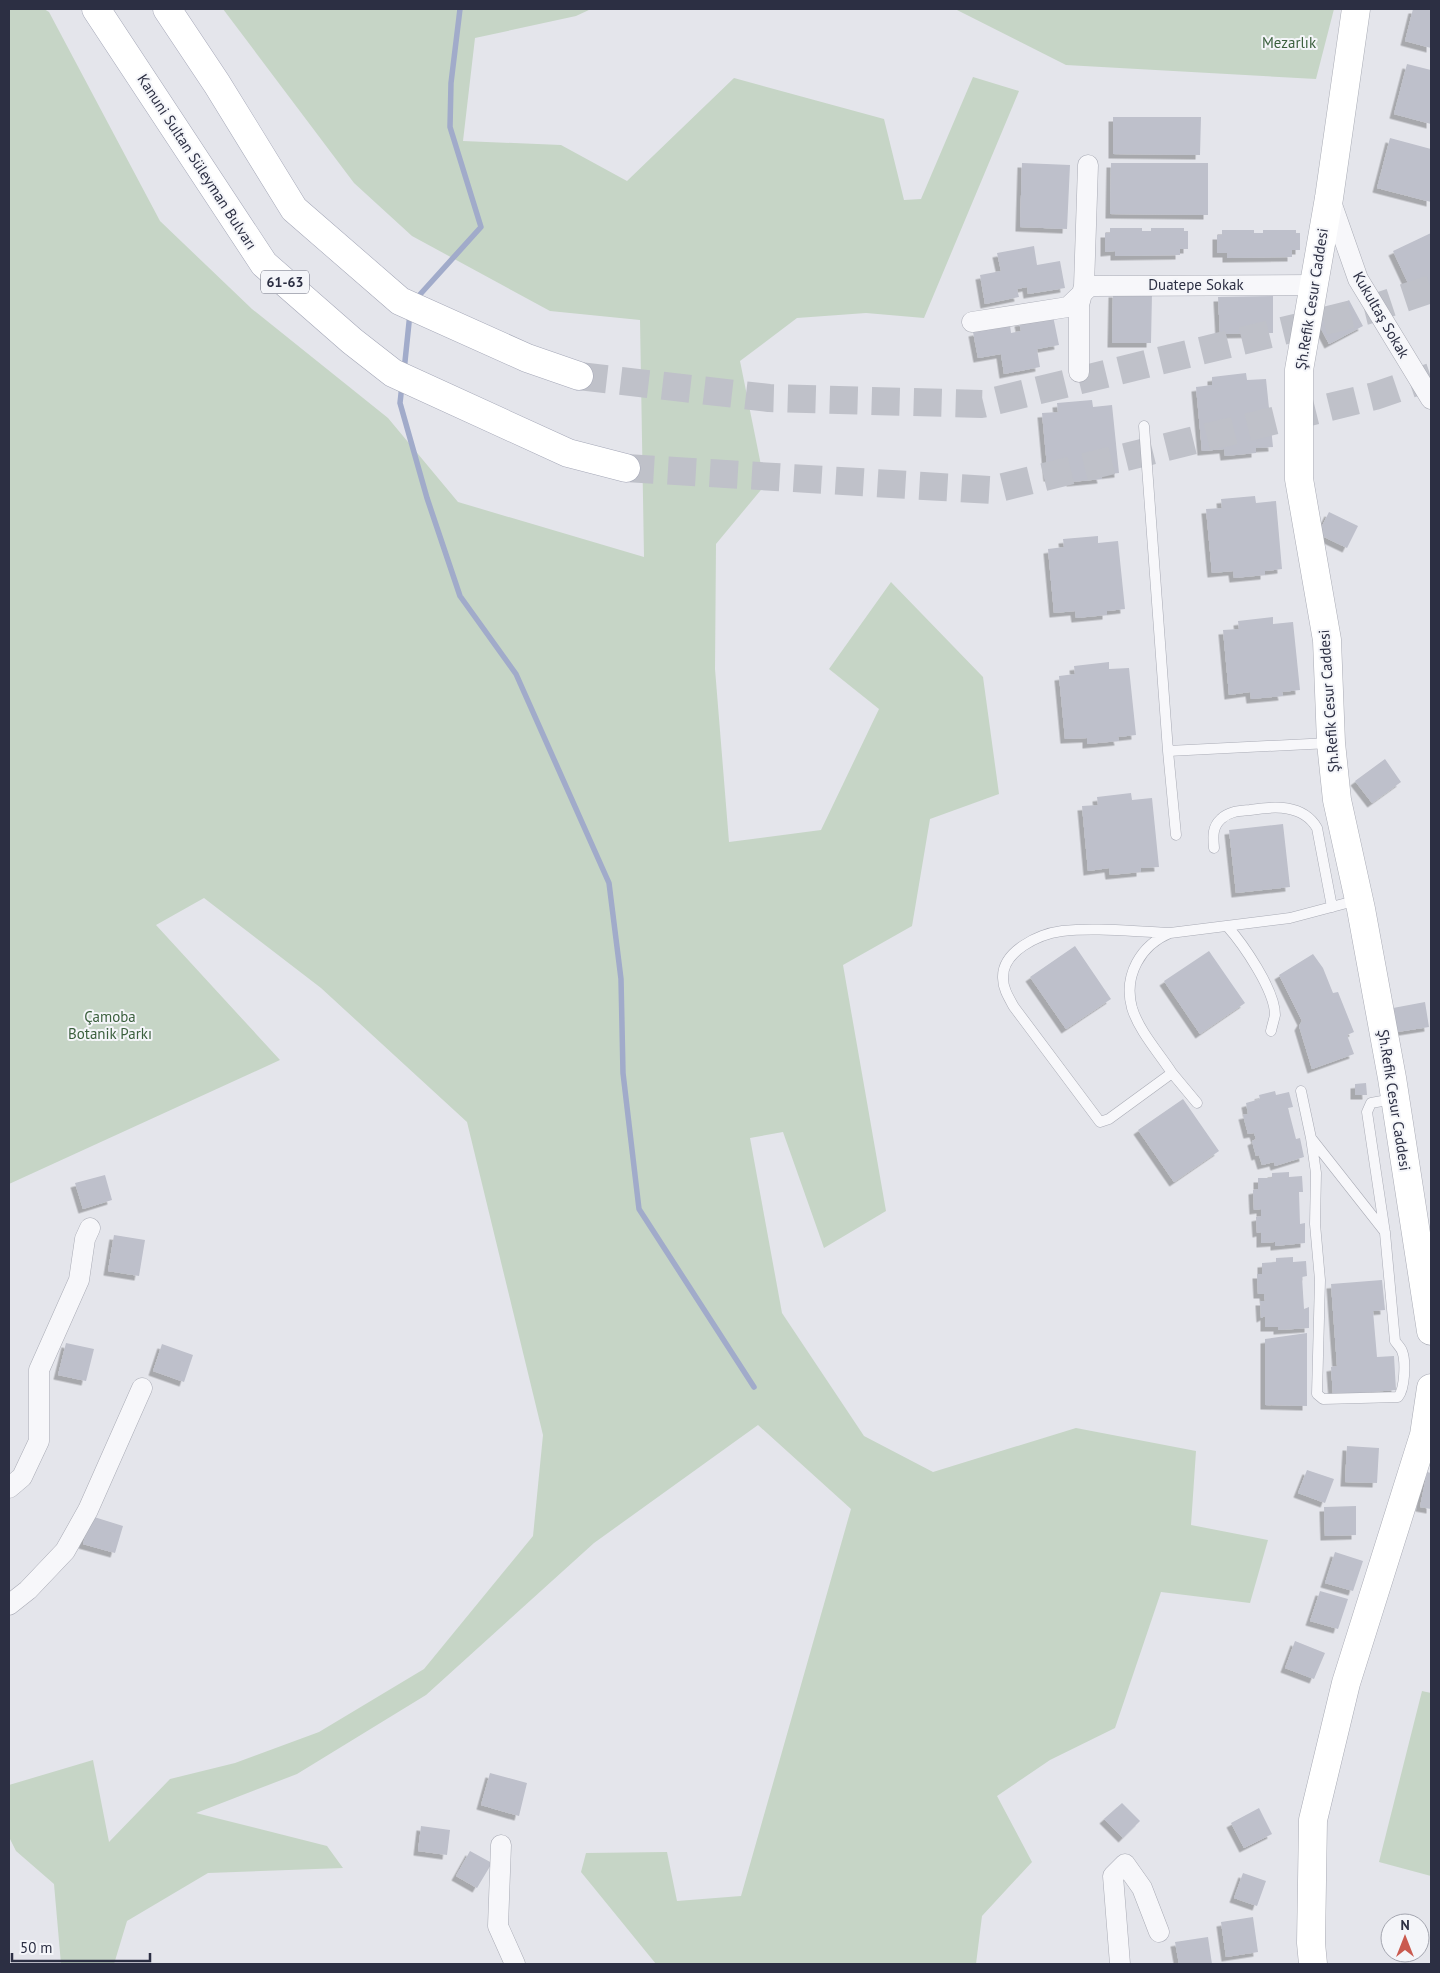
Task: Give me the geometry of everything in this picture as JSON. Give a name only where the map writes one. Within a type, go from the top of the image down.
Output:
[{"type":"street","name":"Kanuni Sultan Süleyman Bulvarı","points":[[96,9],[264,264],[392,374],[568,453],[626,468]]},
{"type":"street","points":[[167,9],[217,84],[294,209],[400,301],[527,358],[579,376]]},
{"type":"street","name":"Şh.Refik Cesur Caddesi","points":[[1356,9],[1329,198],[1299,370],[1299,479],[1327,640],[1331,743],[1337,800],[1359,900],[1394,1099],[1431,1331]]},
{"type":"street","points":[[1079,372],[1079,305],[1082,295],[1088,165]]},
{"type":"street","name":"Kukultaş Sokak","points":[[1329,198],[1358,279],[1431,399]]},
{"type":"street","name":"Duatepe Sokak","points":[[972,322],[1068,307],[1090,286],[1314,285]]},
{"type":"street","points":[[9,1488],[22,1477],[40,1441],[39,1370],[79,1280],[85,1239],[90,1228]]},
{"type":"street","points":[[9,1605],[28,1590],[65,1552],[88,1510],[142,1388]]},
{"type":"street","points":[[1313,1964],[1311,1943],[1314,1820],[1346,1684],[1428,1433],[1431,1388]]},
{"type":"street","points":[[501,1845],[498,1926],[515,1964]]},
{"type":"street","points":[[1120,1964],[1113,1876],[1124,1864],[1142,1888],[1159,1932]]},
{"type":"lane","points":[[1144,426],[1176,835]]},
{"type":"lane","points":[[1168,751],[1331,743]]},
{"type":"lane","points":[[1214,848],[1215,827],[1221,819],[1231,812],[1284,807],[1300,812],[1311,818],[1317,828],[1332,907]]},
{"type":"lane","points":[[1172,1073],[1109,1119],[1100,1122],[1014,1007],[1005,990],[1002,977],[1008,962],[1019,948],[1060,931],[1170,933],[1290,918],[1359,900]]},
{"type":"lane","points":[[1227,926],[1241,941],[1255,964],[1272,1002],[1274,1015],[1271,1031]]},
{"type":"lane","points":[[1170,933],[1156,939],[1141,953],[1132,969],[1132,1007],[1142,1028],[1172,1073],[1197,1103]]},
{"type":"lane","points":[[1301,1091],[1316,1173],[1315,1224],[1320,1280],[1317,1394],[1323,1399],[1398,1397],[1403,1391],[1402,1351],[1395,1341],[1385,1233],[1367,1112],[1371,1103],[1394,1099]]},
{"type":"lane","points":[[1311,1138],[1385,1233]]},
{"type":"green space","name":"Çamoba Botanik Parkı","points":[[9,9],[44,9],[49,12],[160,221],[252,309],[388,418],[458,502],[644,557],[640,320],[550,311],[412,236],[354,183],[223,9],[591,9],[576,16],[475,38],[463,141],[561,145],[627,181],[734,78],[884,119],[904,200],[921,199],[973,77],[1019,91],[924,318],[866,313],[797,318],[740,361],[765,485],[716,544],[715,669],[729,842],[821,830],[879,709],[829,669],[891,582],[983,677],[999,794],[930,819],[912,926],[843,965],[886,1211],[824,1248],[783,1132],[750,1138],[782,1313],[864,1436],[933,1472],[1076,1428],[1196,1451],[1191,1525],[1268,1540],[1250,1603],[1161,1592],[1115,1728],[1050,1760],[997,1796],[1032,1862],[982,1916],[976,1964],[656,1964],[581,1872],[586,1853],[667,1852],[677,1901],[741,1896],[851,1509],[758,1425],[594,1543],[426,1695],[297,1774],[196,1813],[327,1846],[343,1868],[208,1873],[127,1921],[114,1964],[61,1964],[54,1884],[16,1851],[9,1837],[9,1785],[93,1760],[109,1842],[170,1779],[235,1763],[319,1732],[424,1669],[533,1536],[543,1435],[467,1122],[321,988],[204,898],[156,925],[280,1060],[9,1184]]},
{"type":"green space","name":"Mezarlık","points":[[955,9],[1334,9],[1316,79],[1066,65]]},
{"type":"green space","points":[[1422,1691],[1431,1693],[1431,1876],[1379,1862]]},
{"type":"building","points":[[1413,9],[1431,9],[1431,48],[1405,41]]},
{"type":"building","points":[[1407,64],[1431,70],[1431,124],[1394,114]]},
{"type":"building","points":[[1113,117],[1201,117],[1200,155],[1113,154]]},
{"type":"building","points":[[1390,138],[1431,149],[1431,202],[1377,188]]},
{"type":"building","points":[[1022,163],[1070,165],[1067,229],[1020,227]]},
{"type":"building","points":[[1111,163],[1208,163],[1208,215],[1110,214]]},
{"type":"building","points":[[1110,228],[1142,228],[1142,231],[1151,231],[1151,228],[1184,228],[1184,231],[1188,231],[1188,249],[1180,249],[1180,255],[1115,256],[1115,251],[1105,252],[1105,233],[1110,233]]},
{"type":"building","points":[[1222,230],[1254,230],[1254,233],[1263,233],[1263,230],[1296,230],[1296,233],[1300,233],[1300,250],[1292,250],[1292,257],[1227,258],[1227,253],[1217,253],[1217,235],[1222,235]]},
{"type":"building","points":[[1431,233],[1431,290],[1415,298],[1393,251]]},
{"type":"building","points":[[1034,246],[1037,265],[1060,261],[1065,288],[1028,294],[1027,287],[1017,289],[1019,297],[985,304],[980,275],[1001,271],[997,253]]},
{"type":"building","points":[[1113,293],[1152,293],[1151,343],[1112,343]]},
{"type":"building","points":[[1273,296],[1273,333],[1220,334],[1218,297]]},
{"type":"building","points":[[1349,300],[1363,326],[1329,344],[1316,319]]},
{"type":"building","points":[[1053,316],[1059,345],[1037,349],[1040,367],[1004,374],[1001,354],[978,358],[973,332],[1010,325],[1011,333],[1021,331],[1019,322]]},
{"type":"building","points":[[1246,373],[1247,380],[1266,379],[1273,447],[1256,448],[1256,453],[1225,456],[1224,449],[1202,451],[1196,387],[1212,385],[1212,377]]},
{"type":"building","points":[[1092,400],[1093,407],[1112,405],[1119,473],[1101,475],[1102,479],[1071,482],[1070,475],[1048,477],[1042,413],[1058,412],[1057,403]]},
{"type":"building","points":[[1255,496],[1256,503],[1276,501],[1282,569],[1265,571],[1265,575],[1234,578],[1233,571],[1212,573],[1206,509],[1222,508],[1221,499]]},
{"type":"building","points":[[1329,512],[1358,526],[1347,548],[1318,534]]},
{"type":"building","points":[[1098,536],[1098,543],[1118,541],[1125,609],[1107,611],[1107,615],[1076,618],[1075,611],[1054,613],[1048,549],[1064,547],[1063,539]]},
{"type":"building","points":[[1273,617],[1273,624],[1293,622],[1300,690],[1282,692],[1283,696],[1251,699],[1250,692],[1229,695],[1223,630],[1239,629],[1238,621]]},
{"type":"building","points":[[1109,662],[1109,669],[1129,668],[1136,735],[1118,737],[1119,741],[1087,744],[1087,738],[1065,739],[1059,676],[1075,674],[1074,666]]},
{"type":"building","points":[[1385,759],[1401,782],[1372,803],[1355,781]]},
{"type":"building","points":[[1131,793],[1132,800],[1152,798],[1159,867],[1141,868],[1141,872],[1110,875],[1109,868],[1088,871],[1082,806],[1098,805],[1097,797]]},
{"type":"building","points":[[1283,824],[1290,887],[1236,893],[1229,830]]},
{"type":"building","points":[[1075,946],[1111,999],[1066,1029],[1030,977]]},
{"type":"building","points":[[1209,951],[1245,1003],[1200,1034],[1164,981]]},
{"type":"building","points":[[1313,954],[1323,968],[1333,993],[1338,992],[1354,1032],[1347,1035],[1354,1054],[1312,1069],[1299,1026],[1302,1021],[1279,975]]},
{"type":"building","points":[[1425,1002],[1429,1027],[1397,1032],[1393,1008]]},
{"type":"building","points":[[1366,1083],[1367,1095],[1355,1095],[1355,1084]]},
{"type":"building","points":[[1275,1091],[1276,1095],[1289,1092],[1293,1107],[1288,1108],[1296,1139],[1300,1138],[1304,1157],[1275,1166],[1274,1162],[1262,1165],[1259,1155],[1256,1156],[1252,1141],[1256,1139],[1254,1133],[1248,1134],[1243,1115],[1248,1114],[1246,1103],[1260,1099],[1259,1095]]},
{"type":"building","points":[[1183,1099],[1219,1151],[1174,1182],[1138,1130]]},
{"type":"building","points":[[1289,1172],[1289,1177],[1302,1176],[1303,1192],[1299,1192],[1300,1224],[1305,1223],[1305,1243],[1275,1246],[1275,1242],[1261,1243],[1261,1232],[1257,1233],[1256,1217],[1261,1216],[1261,1209],[1254,1210],[1253,1190],[1258,1189],[1258,1178],[1272,1178],[1272,1173]]},
{"type":"building","points":[[105,1175],[112,1200],[83,1209],[75,1183]]},
{"type":"building","points":[[114,1235],[145,1240],[139,1276],[108,1271]]},
{"type":"building","points":[[1293,1257],[1293,1262],[1306,1261],[1307,1276],[1302,1277],[1304,1309],[1309,1307],[1309,1328],[1278,1330],[1278,1327],[1265,1327],[1265,1316],[1261,1318],[1260,1301],[1265,1301],[1264,1294],[1258,1294],[1257,1274],[1262,1274],[1262,1263],[1276,1262],[1276,1258]]},
{"type":"building","points":[[1382,1280],[1385,1310],[1373,1311],[1377,1357],[1394,1356],[1396,1390],[1333,1395],[1331,1367],[1337,1366],[1331,1284]]},
{"type":"building","points":[[1307,1333],[1307,1406],[1265,1405],[1265,1339]]},
{"type":"building","points":[[66,1343],[94,1349],[86,1381],[58,1375]]},
{"type":"building","points":[[162,1344],[193,1355],[184,1382],[153,1371]]},
{"type":"building","points":[[1347,1446],[1379,1448],[1377,1483],[1345,1482]]},
{"type":"building","points":[[1307,1470],[1334,1479],[1325,1503],[1298,1493]]},
{"type":"building","points":[[1427,1472],[1431,1473],[1431,1509],[1420,1507]]},
{"type":"building","points":[[1356,1506],[1356,1535],[1325,1536],[1324,1507]]},
{"type":"building","points":[[91,1516],[123,1526],[115,1553],[83,1544]]},
{"type":"building","points":[[1335,1552],[1363,1561],[1353,1591],[1325,1583]]},
{"type":"building","points":[[1320,1591],[1348,1599],[1338,1629],[1310,1621]]},
{"type":"building","points":[[1295,1641],[1325,1653],[1314,1679],[1285,1668]]},
{"type":"building","points":[[490,1773],[527,1783],[519,1816],[481,1805]]},
{"type":"building","points":[[1122,1803],[1140,1821],[1123,1838],[1104,1819]]},
{"type":"building","points":[[1259,1808],[1272,1834],[1244,1848],[1231,1823]]},
{"type":"building","points":[[421,1826],[450,1830],[447,1855],[418,1851]]},
{"type":"building","points":[[470,1851],[492,1863],[477,1888],[456,1876]]},
{"type":"building","points":[[1243,1873],[1266,1881],[1257,1906],[1234,1898]]},
{"type":"building","points":[[1253,1917],[1258,1952],[1226,1957],[1221,1922]]},
{"type":"building","points":[[1208,1937],[1212,1964],[1179,1964],[1175,1942]]},
{"type":"waterway","points":[[415,300],[481,227],[450,127],[451,83],[460,9]]},
{"type":"waterway","points":[[404,371],[410,313]]},
{"type":"waterway","points":[[402,385],[400,403],[427,498],[460,596],[516,674],[609,883],[621,979],[623,1073],[639,1209],[754,1387]]},
{"type":"tunnel","points":[[579,376],[769,398],[982,404],[1365,311],[1431,289]]},
{"type":"tunnel","points":[[626,468],[991,490],[1375,396],[1431,377]]}]
